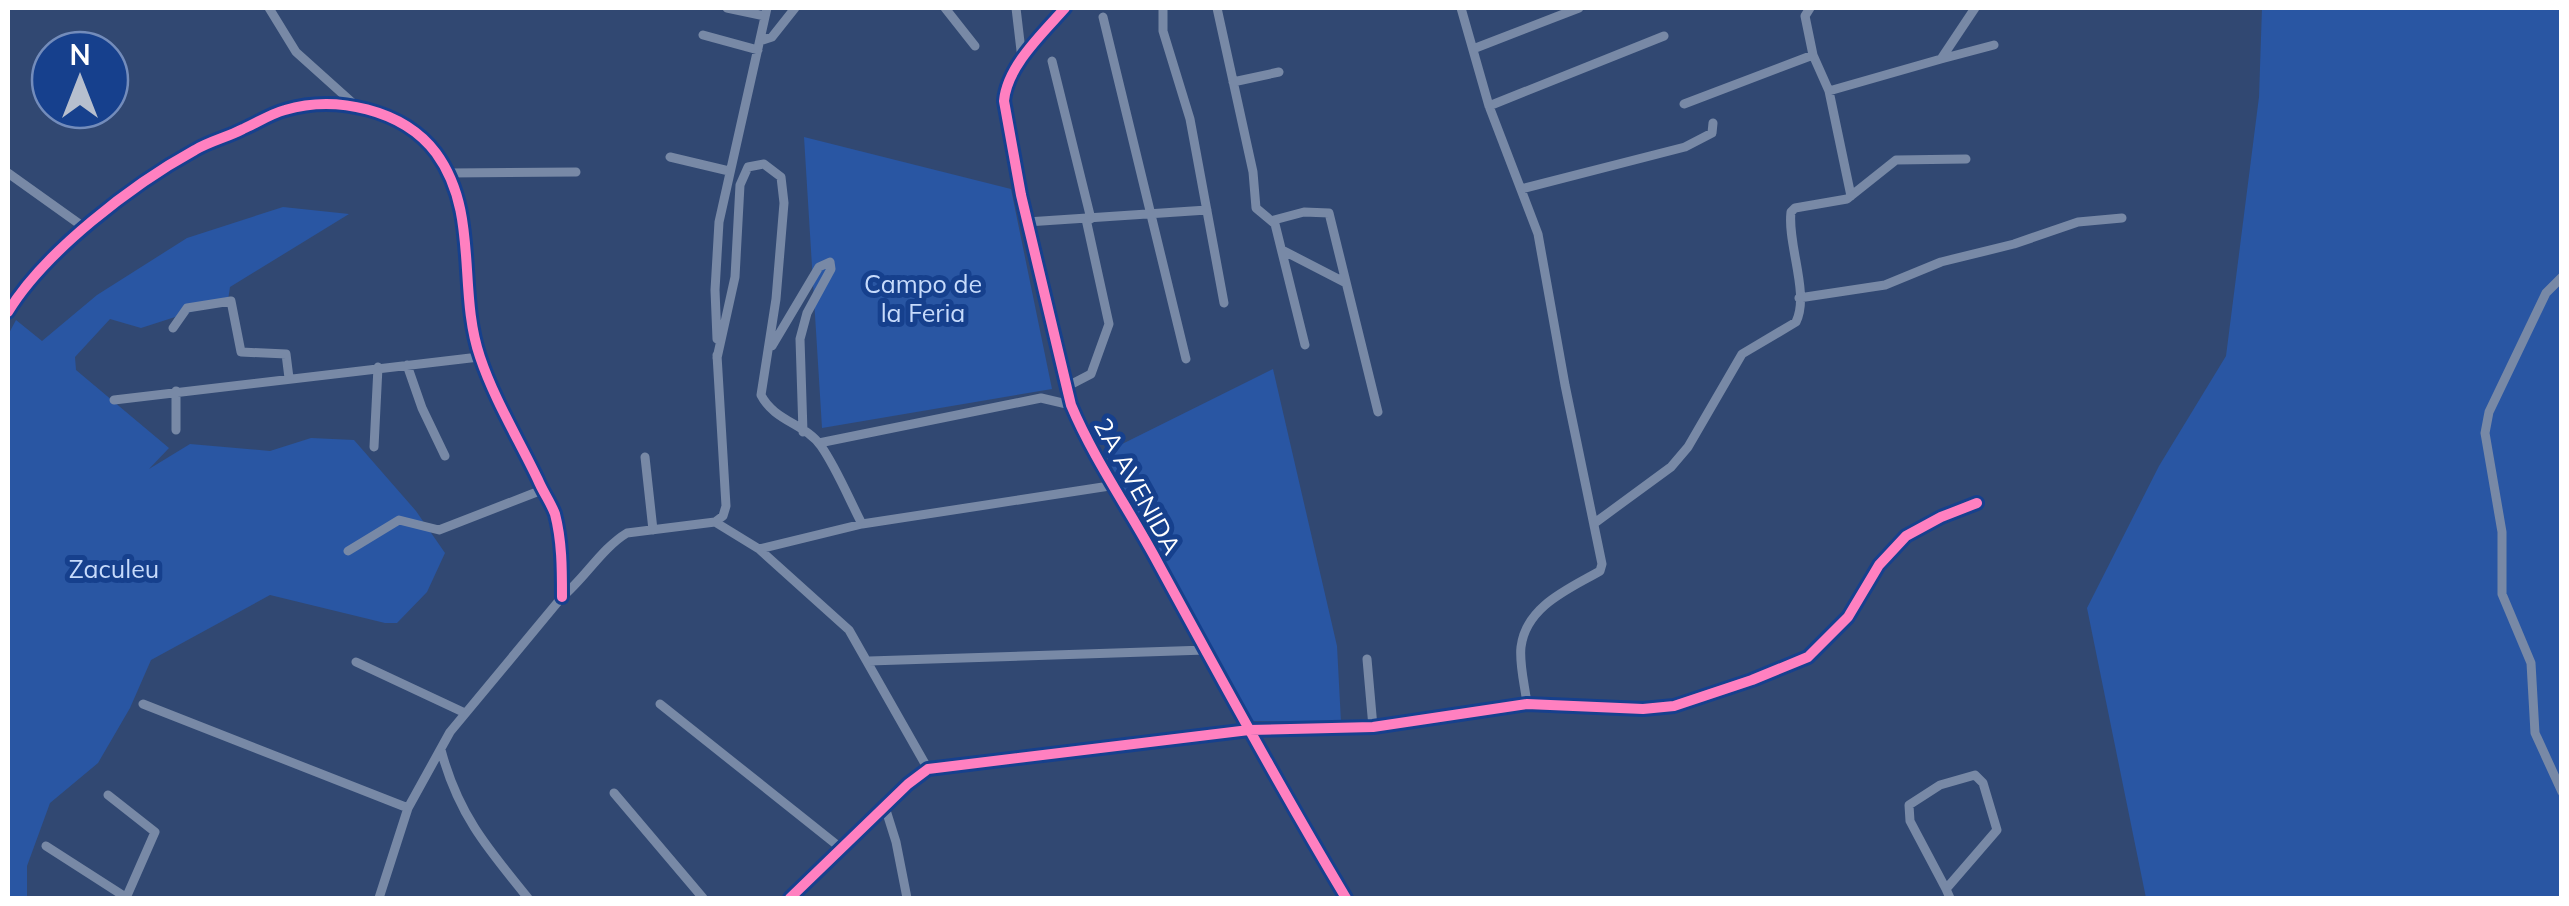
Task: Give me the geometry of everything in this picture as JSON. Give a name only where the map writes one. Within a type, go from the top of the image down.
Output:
[{"type":"street","points":[[270,8],[296,52],[355,106]]},
{"type":"street","points":[[379,898],[408,808],[440,750],[465,713],[562,597],[617,539],[627,534],[715,522],[723,516],[726,506],[717,358],[719,222],[766,12],[727,8]]},
{"type":"street","points":[[703,35],[759,46],[772,37],[795,8]]},
{"type":"street","points":[[945,8],[976,46]]},
{"type":"street","name":"2A AVENIDA","points":[[1016,8],[1022,59],[1004,101],[1027,222],[1071,405],[1346,898]]},
{"type":"street","points":[[1022,59],[1066,8]]},
{"type":"street","points":[[1163,8],[1163,31],[1190,119],[1224,304]]},
{"type":"street","points":[[1217,8],[1253,172],[1256,208],[1274,220],[1305,345]]},
{"type":"street","points":[[1461,8],[1489,106],[1538,234],[1602,564],[1600,571],[1548,602],[1526,629],[1521,648],[1527,704]]},
{"type":"street","points":[[1473,49],[1579,8]]},
{"type":"street","points":[[1810,8],[1805,16],[1813,54],[1828,91],[1851,196]]},
{"type":"street","points":[[1942,59],[1975,8]]},
{"type":"street","points":[[1103,17],[1186,359]]},
{"type":"street","points":[[1489,106],[1664,36]]},
{"type":"street","points":[[1828,91],[1994,46]]},
{"type":"street","points":[[1684,104],[1813,54]]},
{"type":"street","points":[[1052,61],[1109,324],[1091,374],[1066,387]]},
{"type":"street","points":[[1233,82],[1279,72]]},
{"type":"street","points":[[8,312],[21,290],[85,228],[141,184],[197,148],[283,110],[318,104],[355,106],[398,122],[433,148],[449,172],[465,230],[468,303],[480,357],[554,511],[562,560],[562,597]]},
{"type":"street","points":[[1521,189],[1685,147],[1706,139],[1712,133],[1713,123]]},
{"type":"street","points":[[670,157],[729,171]]},
{"type":"street","points":[[1596,522],[1671,467],[1688,447],[1742,354],[1796,322],[1800,298],[1791,212],[1795,208],[1843,201],[1896,160],[1966,159]]},
{"type":"street","points":[[717,358],[734,276],[743,173],[755,164],[773,168],[781,177],[784,192],[776,299],[761,395],[779,417],[820,443],[862,524]]},
{"type":"street","points":[[8,172],[85,228]]},
{"type":"street","points":[[449,172],[576,172]]},
{"type":"street","points":[[1027,222],[1207,210]]},
{"type":"street","points":[[1274,220],[1304,212],[1330,214],[1378,412]]},
{"type":"street","points":[[1800,298],[1885,285],[1942,262],[2014,244],[2078,222],[2122,218]]},
{"type":"street","points":[[1282,250],[1347,284]]},
{"type":"street","points":[[768,353],[819,267],[830,262],[832,269],[807,313],[800,339],[803,432]]},
{"type":"street","points":[[2562,277],[2546,293],[2488,412],[2485,434],[2502,532],[2502,594],[2530,663],[2534,734],[2562,792]]},
{"type":"street","points":[[173,328],[187,308],[231,301],[242,352],[286,354],[289,378]]},
{"type":"street","points":[[114,400],[480,357]]},
{"type":"street","points":[[407,365],[445,456]]},
{"type":"street","points":[[374,447],[378,367]]},
{"type":"street","points":[[176,391],[176,430]]},
{"type":"street","points":[[820,443],[1042,398],[1071,405]]},
{"type":"street","points":[[646,457],[653,530]]},
{"type":"street","points":[[759,550],[862,524],[1116,485]]},
{"type":"street","points":[[348,551],[399,520],[439,530],[542,490]]},
{"type":"street","points":[[790,898],[928,769],[1249,730],[1372,727],[1527,704],[1643,709],[1674,706],[1808,657],[1848,617],[1879,565],[1906,536],[1977,503]]},
{"type":"street","points":[[715,522],[759,550],[848,630],[928,769]]},
{"type":"street","points":[[869,661],[1206,650]]},
{"type":"street","points":[[1367,659],[1372,727]]},
{"type":"street","points":[[356,662],[465,713]]},
{"type":"street","points":[[143,704],[408,808]]},
{"type":"street","points":[[660,704],[842,849]]},
{"type":"street","points":[[440,750],[466,818],[528,898]]},
{"type":"street","points":[[1974,775],[1984,783],[1997,830],[1948,894],[1910,821],[1909,805],[1940,785],[1974,775]]},
{"type":"street","points":[[614,792],[703,898]]},
{"type":"street","points":[[46,846],[126,898],[155,832],[108,794]]},
{"type":"street","points":[[885,807],[907,898]]},
{"type":"green space","points":[[2262,8],[2561,8],[2561,898],[2146,898],[2087,608],[2159,466],[2226,356],[2259,97]]},
{"type":"green space","name":"Campo de la Feria","points":[[804,137],[1011,189],[1052,389],[822,428]]},
{"type":"green space","name":"Zaculeu","points":[[283,207],[349,214],[230,287],[228,300],[141,328],[110,319],[75,357],[76,370],[169,448],[149,469],[190,444],[270,451],[311,438],[354,440],[416,511],[445,553],[427,592],[397,623],[270,595],[151,660],[130,708],[98,763],[50,803],[27,866],[27,898],[8,898],[8,335],[16,320],[42,341],[97,295],[187,238]]},
{"type":"green space","points":[[1273,369],[1337,646],[1341,722],[1248,721],[1106,456],[1106,452]]},
{"type":"cycle path","points":[[1065,8],[1019,63],[1004,101],[1021,195],[1071,405],[1346,898]]},
{"type":"cycle path","points":[[8,312],[44,266],[92,221],[145,181],[201,147],[274,114],[304,106],[346,105],[387,116],[422,138],[450,176],[463,226],[473,331],[499,404],[555,514],[562,597]]},
{"type":"cycle path","points":[[790,898],[928,769],[1249,730],[1373,727],[1527,704],[1643,709],[1674,706],[1808,657],[1848,617],[1879,565],[1906,536],[1977,503]]}]
